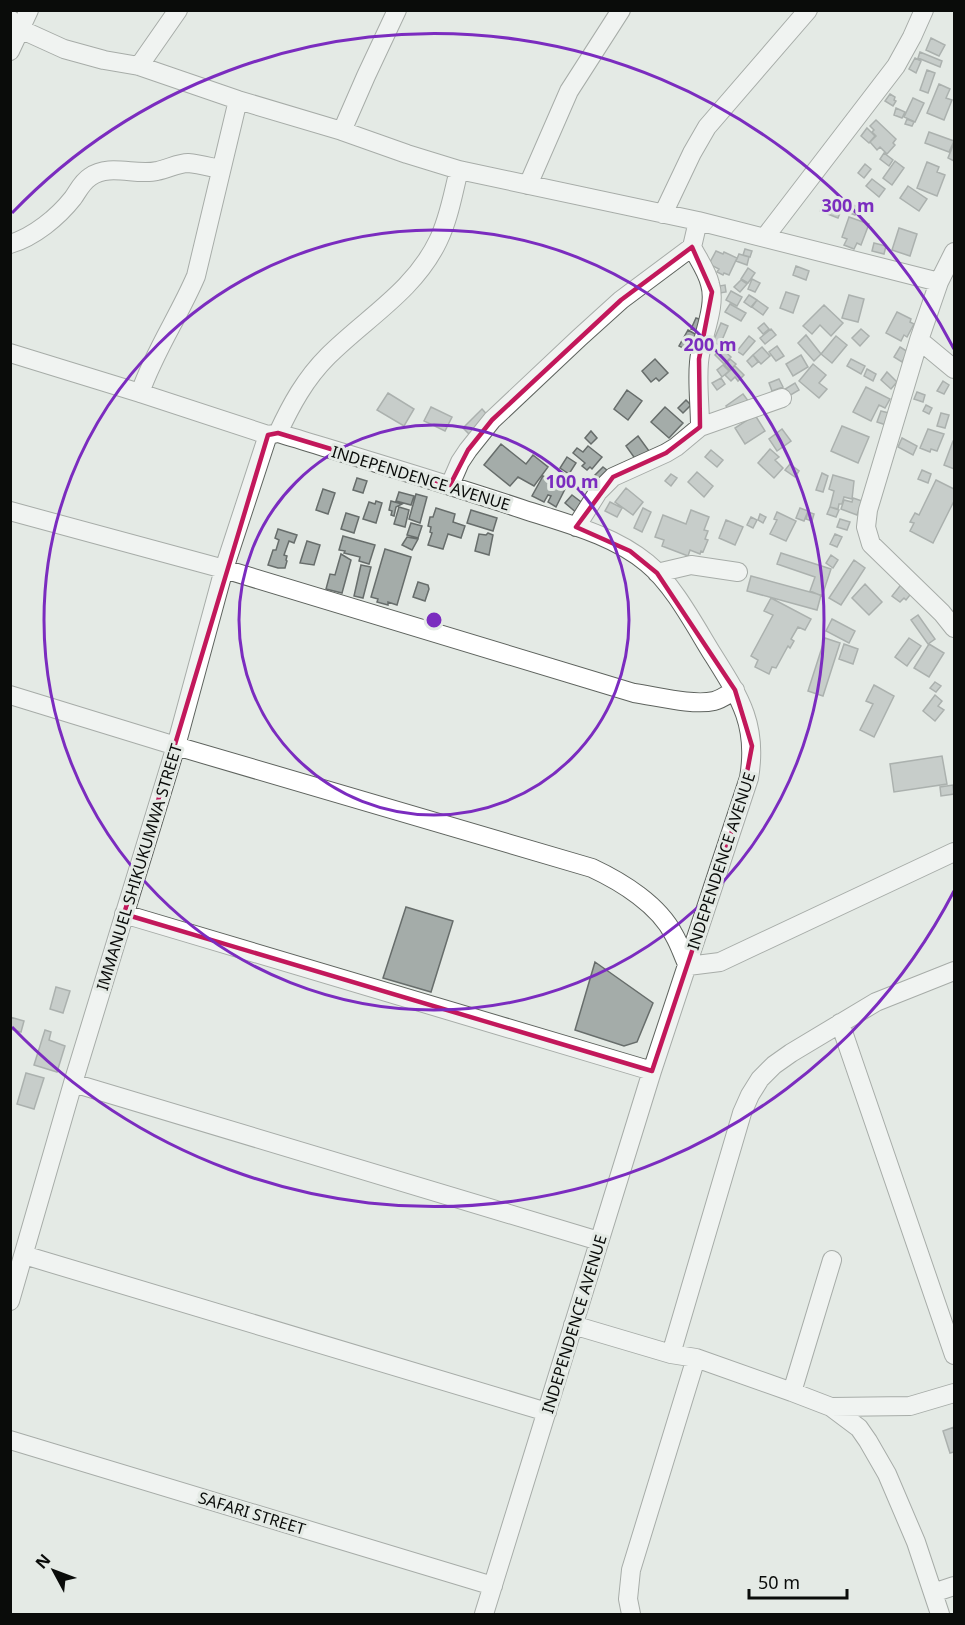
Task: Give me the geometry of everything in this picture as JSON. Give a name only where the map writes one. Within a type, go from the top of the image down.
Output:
[{"type":"street","points":[[10,51],[15,24],[29,10]]},
{"type":"street","points":[[139,66],[178,10]]},
{"type":"street","points":[[342,131],[397,10]]},
{"type":"street","points":[[528,185],[568,91],[621,10]]},
{"type":"street","points":[[663,214],[707,127],[808,10]]},
{"type":"street","points":[[765,237],[896,66],[924,10]]},
{"type":"street","points":[[15,24],[64,49],[79,54],[139,66],[459,170],[698,221],[939,282]]},
{"type":"street","points":[[140,393],[146,374],[196,276],[238,100]]},
{"type":"street","points":[[10,244],[21,240],[59,214],[86,180],[104,171],[154,172],[188,163],[220,169]]},
{"type":"street","name":"IMMANUEL SHIKUKUMWA STREET","points":[[10,1300],[73,1083],[176,746],[224,569],[273,434],[300,390],[326,358],[402,291],[428,259],[439,240],[445,223],[459,170]]},
{"type":"street","points":[[698,221],[692,247],[712,292],[699,359],[700,427]]},
{"type":"street","points":[[450,485],[460,462],[492,420],[621,300],[692,247]]},
{"type":"street","points":[[954,252],[939,282],[919,340],[868,510],[866,527],[871,544],[942,613],[954,628]]},
{"type":"street","points":[[919,340],[954,369]]},
{"type":"street","name":"INDEPENDENCE AVENUE","points":[[10,353],[273,434],[450,485],[609,540],[648,563],[676,596],[735,690],[748,722],[752,746],[749,778],[652,1071],[484,1614]]},
{"type":"street","points":[[576,527],[593,499],[612,477],[666,453],[700,427],[782,398]]},
{"type":"street","points":[[10,511],[224,569],[634,693],[685,701],[709,702],[720,699],[735,690]]},
{"type":"street","points":[[657,573],[691,566],[738,573]]},
{"type":"street","points":[[10,695],[592,868],[623,884],[650,906],[674,934],[688,966],[720,962],[954,852]]},
{"type":"street","points":[[124,914],[652,1071]]},
{"type":"street","points":[[672,1354],[742,1113],[760,1079],[774,1065],[876,1002],[954,971]]},
{"type":"street","points":[[840,1023],[954,1355]]},
{"type":"street","points":[[73,1083],[599,1241]]},
{"type":"street","points":[[24,1255],[547,1412]]},
{"type":"street","points":[[792,1392],[832,1260]]},
{"type":"street","points":[[573,1325],[696,1359],[792,1392],[831,1407],[859,1428],[887,1474],[916,1542],[940,1614]]},
{"type":"street","points":[[630,1614],[628,1599],[631,1570],[696,1359]]},
{"type":"street","points":[[831,1407],[910,1406],[954,1393]]},
{"type":"street","name":"SAFARI STREET","points":[[10,1440],[493,1586]]},
{"type":"street","points":[[933,1593],[954,1586]]},
{"type":"highlighted area","points":[[692,247],[712,292],[699,359],[700,427],[666,453],[613,477],[576,527],[630,551],[657,573],[735,690],[752,746],[741,804],[652,1071],[124,914],[268,435],[278,433],[450,485],[468,450],[492,420],[621,300]]},
{"type":"building","points":[[931,38],[945,45],[939,56],[926,50]]},
{"type":"building","points":[[920,52],[942,61],[940,67],[918,58]]},
{"type":"building","points":[[915,58],[921,61],[916,73],[909,69]]},
{"type":"building","points":[[927,70],[935,73],[928,93],[920,90]]},
{"type":"building","points":[[939,84],[950,89],[946,98],[952,100],[944,120],[927,113]]},
{"type":"building","points":[[890,94],[895,97],[896,101],[893,106],[885,101]]},
{"type":"building","points":[[913,98],[924,103],[915,122],[904,117]]},
{"type":"building","points":[[896,108],[905,112],[902,118],[894,115]]},
{"type":"building","points":[[907,119],[914,122],[912,126],[905,124]]},
{"type":"building","points":[[876,120],[896,139],[893,143],[895,145],[887,154],[880,147],[877,150],[870,142],[876,136],[870,126]]},
{"type":"building","points":[[867,128],[875,136],[869,143],[861,136]]},
{"type":"building","points":[[929,132],[954,141],[949,152],[925,143]]},
{"type":"building","points":[[954,143],[954,161],[948,158]]},
{"type":"building","points":[[884,153],[893,160],[889,166],[880,159]]},
{"type":"building","points":[[895,161],[904,168],[892,185],[883,178]]},
{"type":"building","points":[[927,162],[939,167],[937,172],[945,175],[937,196],[917,188]]},
{"type":"building","points":[[865,164],[871,169],[864,178],[858,173]]},
{"type":"building","points":[[872,179],[885,189],[879,197],[866,186]]},
{"type":"building","points":[[908,186],[927,199],[919,211],[900,198]]},
{"type":"building","points":[[824,200],[842,208],[838,218],[820,211]]},
{"type":"building","points":[[853,205],[858,207],[855,215],[850,213]]},
{"type":"building","points":[[849,217],[869,224],[861,245],[857,243],[854,249],[844,245],[847,239],[842,237]]},
{"type":"building","points":[[899,228],[917,234],[910,256],[892,250]]},
{"type":"building","points":[[874,243],[886,246],[884,254],[872,251]]},
{"type":"building","points":[[745,249],[752,251],[750,257],[743,255]]},
{"type":"building","points":[[716,251],[737,258],[729,275],[717,272],[719,269],[709,264]]},
{"type":"building","points":[[739,254],[749,257],[747,265],[736,261]]},
{"type":"building","points":[[796,266],[809,271],[806,280],[793,275]]},
{"type":"building","points":[[748,268],[755,273],[748,283],[741,279]]},
{"type":"building","points":[[752,279],[760,283],[755,292],[748,289]]},
{"type":"building","points":[[741,280],[747,284],[740,292],[734,287]]},
{"type":"building","points":[[725,285],[726,292],[720,293],[719,286]]},
{"type":"building","points":[[731,291],[742,297],[737,306],[726,300]]},
{"type":"building","points":[[786,292],[799,296],[793,313],[780,308]]},
{"type":"building","points":[[749,295],[757,300],[751,307],[744,302]]},
{"type":"building","points":[[849,295],[864,299],[858,322],[842,318]]},
{"type":"building","points":[[757,300],[768,308],[763,315],[752,307]]},
{"type":"building","points":[[730,304],[746,313],[741,321],[725,312]]},
{"type":"building","points":[[824,305],[843,323],[831,336],[820,325],[812,334],[803,326]]},
{"type":"building","points":[[897,312],[911,319],[910,322],[914,324],[907,337],[904,335],[901,341],[886,333]]},
{"type":"building","points":[[696,318],[702,320],[697,331],[691,329]]},
{"type":"building","points":[[721,323],[728,326],[720,345],[713,342]]},
{"type":"building","points":[[764,323],[769,329],[763,334],[758,328]]},
{"type":"building","points":[[771,329],[776,335],[765,344],[760,338]]},
{"type":"building","points":[[861,329],[869,336],[860,346],[852,338]]},
{"type":"building","points":[[688,330],[697,335],[689,351],[679,346]]},
{"type":"building","points":[[806,335],[821,354],[814,361],[798,343]]},
{"type":"building","points":[[749,336],[755,341],[743,355],[737,351]]},
{"type":"building","points":[[836,336],[847,345],[832,363],[821,354]]},
{"type":"building","points":[[725,341],[731,347],[727,352],[720,347]]},
{"type":"building","points":[[777,346],[784,356],[776,361],[769,352]]},
{"type":"building","points":[[762,347],[770,356],[761,364],[753,355]]},
{"type":"building","points":[[900,347],[908,352],[902,362],[894,357]]},
{"type":"building","points":[[721,348],[731,357],[724,364],[715,355]]},
{"type":"building","points":[[753,355],[758,362],[752,367],[747,361]]},
{"type":"building","points":[[801,355],[808,367],[793,376],[786,364]]},
{"type":"building","points":[[655,359],[668,373],[659,381],[656,378],[651,382],[642,371]]},
{"type":"building","points":[[730,359],[736,364],[730,370],[725,365]]},
{"type":"building","points":[[851,359],[865,366],[861,374],[847,366]]},
{"type":"building","points":[[813,364],[826,375],[819,383],[827,389],[819,398],[799,381]]},
{"type":"building","points":[[723,365],[729,371],[722,377],[717,370]]},
{"type":"building","points":[[735,366],[744,375],[738,381],[735,377],[731,381],[725,375]]},
{"type":"building","points":[[867,369],[876,374],[873,381],[864,376]]},
{"type":"building","points":[[887,372],[897,382],[891,389],[881,380]]},
{"type":"building","points":[[721,378],[725,384],[717,390],[712,383]]},
{"type":"building","points":[[779,379],[783,387],[772,391],[769,383]]},
{"type":"building","points":[[943,381],[949,385],[944,394],[937,391]]},
{"type":"building","points":[[795,383],[799,390],[787,397],[790,403],[784,407],[777,394]]},
{"type":"building","points":[[866,387],[890,399],[885,408],[879,405],[871,421],[853,412]]},
{"type":"building","points":[[627,390],[642,401],[628,420],[614,409]]},
{"type":"building","points":[[917,392],[925,395],[923,402],[914,399]]},
{"type":"building","points":[[388,393],[414,409],[404,426],[377,410]]},
{"type":"building","points":[[743,394],[749,402],[731,414],[726,406]]},
{"type":"building","points":[[686,400],[691,405],[683,413],[678,408]]},
{"type":"building","points":[[926,405],[932,408],[929,414],[923,411]]},
{"type":"building","points":[[431,407],[452,417],[445,431],[424,421]]},
{"type":"building","points":[[665,407],[683,423],[669,438],[651,422]]},
{"type":"building","points":[[482,409],[492,420],[474,439],[463,428]]},
{"type":"building","points":[[881,411],[889,413],[886,425],[877,422]]},
{"type":"building","points":[[941,413],[949,415],[945,428],[937,426]]},
{"type":"building","points":[[755,415],[765,431],[745,444],[735,428]]},
{"type":"building","points":[[842,426],[869,437],[858,463],[831,451]]},
{"type":"building","points":[[782,429],[791,441],[777,451],[769,439]]},
{"type":"building","points":[[928,429],[944,434],[937,451],[931,449],[930,452],[920,448]]},
{"type":"building","points":[[591,431],[597,438],[591,444],[585,438]]},
{"type":"building","points":[[638,436],[649,451],[636,460],[626,446]]},
{"type":"building","points":[[902,438],[917,446],[913,455],[898,447]]},
{"type":"building","points":[[954,441],[954,469],[944,465]]},
{"type":"building","points":[[501,444],[526,464],[533,455],[548,467],[534,486],[518,477],[510,486],[484,465]]},
{"type":"building","points":[[588,446],[602,457],[592,469],[590,467],[587,470],[582,466],[585,463],[573,453],[577,448],[583,452]]},
{"type":"building","points":[[770,449],[779,457],[775,460],[783,468],[774,478],[758,463]]},
{"type":"building","points":[[711,450],[723,460],[717,467],[705,457]]},
{"type":"building","points":[[567,457],[576,463],[569,474],[560,468]]},
{"type":"building","points":[[790,464],[799,471],[795,477],[785,470]]},
{"type":"building","points":[[603,467],[612,474],[604,483],[595,475]]},
{"type":"building","points":[[922,470],[931,474],[928,483],[918,479]]},
{"type":"building","points":[[697,472],[713,486],[704,497],[688,482]]},
{"type":"building","points":[[822,473],[828,476],[823,492],[816,490]]},
{"type":"building","points":[[671,474],[677,478],[671,486],[665,481]]},
{"type":"building","points":[[833,475],[854,481],[852,499],[844,497],[838,509],[830,507],[834,491],[829,489]]},
{"type":"building","points":[[543,476],[566,487],[556,507],[548,502],[551,496],[548,495],[544,502],[532,496]]},
{"type":"building","points":[[357,478],[367,481],[363,493],[353,490]]},
{"type":"building","points":[[936,480],[954,489],[954,501],[933,543],[910,531],[914,523],[910,522],[915,513],[919,515]]},
{"type":"building","points":[[626,488],[643,502],[633,515],[615,502]]},
{"type":"building","points":[[323,489],[335,493],[328,514],[316,510]]},
{"type":"building","points":[[399,492],[414,496],[411,505],[396,501]]},
{"type":"building","points":[[416,494],[427,497],[420,523],[409,519]]},
{"type":"building","points":[[572,495],[585,505],[578,514],[565,503]]},
{"type":"building","points":[[853,498],[862,501],[857,515],[841,509],[844,500],[852,502]]},
{"type":"building","points":[[376,501],[382,503],[376,523],[363,519],[369,502],[375,504]]},
{"type":"building","points":[[391,501],[402,504],[396,507],[394,516],[389,510]]},
{"type":"building","points":[[610,502],[622,508],[617,517],[605,511]]},
{"type":"building","points":[[399,507],[409,510],[405,527],[394,524]]},
{"type":"building","points":[[830,507],[839,510],[836,517],[827,514]]},
{"type":"building","points":[[436,508],[455,514],[453,522],[465,526],[461,538],[448,534],[443,549],[428,545],[432,533],[430,532],[431,527],[428,526],[430,517],[433,517]]},
{"type":"building","points":[[643,508],[651,512],[642,532],[634,528]]},
{"type":"building","points":[[800,508],[808,511],[804,521],[796,518]]},
{"type":"building","points":[[471,510],[497,518],[493,531],[467,523]]},
{"type":"building","points":[[691,510],[709,517],[704,530],[708,531],[705,539],[708,540],[703,552],[701,551],[700,554],[690,550],[688,556],[662,546],[664,540],[655,537],[663,515],[686,524]]},
{"type":"building","points":[[777,512],[796,521],[786,541],[770,534],[777,520],[774,519]]},
{"type":"building","points":[[808,512],[814,514],[812,521],[806,519]]},
{"type":"building","points":[[346,513],[359,517],[354,533],[341,529]]},
{"type":"building","points":[[760,514],[766,517],[763,523],[758,520]]},
{"type":"building","points":[[751,517],[757,520],[753,528],[747,525]]},
{"type":"building","points":[[840,519],[850,522],[847,530],[837,527]]},
{"type":"building","points":[[726,520],[743,527],[735,545],[719,538]]},
{"type":"building","points":[[411,523],[422,526],[418,538],[407,535]]},
{"type":"building","points":[[278,529],[297,535],[294,543],[289,541],[284,555],[287,556],[285,568],[268,565],[279,540],[275,538]]},
{"type":"building","points":[[479,534],[493,535],[489,555],[475,551]]},
{"type":"building","points":[[835,534],[842,537],[837,547],[830,544]]},
{"type":"building","points":[[343,536],[375,545],[369,564],[359,561],[360,557],[339,550]]},
{"type":"building","points":[[407,537],[418,539],[412,550],[402,545]]},
{"type":"building","points":[[307,541],[320,545],[314,565],[300,563]]},
{"type":"building","points":[[385,549],[411,557],[397,605],[377,602],[378,599],[371,597]]},
{"type":"building","points":[[781,553],[831,569],[822,596],[810,591],[815,577],[777,564]]},
{"type":"building","points":[[341,554],[351,560],[342,593],[326,589],[330,574],[335,575]]},
{"type":"building","points":[[831,555],[838,560],[833,568],[826,563]]},
{"type":"building","points":[[854,560],[865,568],[841,605],[829,598]]},
{"type":"building","points":[[361,565],[371,567],[363,598],[354,596]]},
{"type":"building","points":[[751,576],[821,595],[817,610],[747,591]]},
{"type":"building","points":[[418,582],[428,585],[425,601],[413,597]]},
{"type":"building","points":[[903,582],[914,590],[906,600],[904,598],[900,602],[892,596]]},
{"type":"building","points":[[865,584],[882,602],[869,615],[852,598]]},
{"type":"building","points":[[771,598],[811,619],[805,630],[798,627],[791,639],[794,641],[790,648],[788,646],[776,668],[772,667],[769,674],[755,667],[758,660],[751,656],[773,615],[764,611]]},
{"type":"building","points":[[918,615],[935,639],[928,644],[911,620]]},
{"type":"building","points":[[832,619],[855,631],[849,643],[826,631]]},
{"type":"building","points":[[825,638],[840,643],[823,696],[808,691]]},
{"type":"building","points":[[909,638],[921,646],[907,666],[895,657]]},
{"type":"building","points":[[844,644],[858,649],[853,664],[839,659]]},
{"type":"building","points":[[929,644],[944,653],[929,677],[914,668]]},
{"type":"building","points":[[935,682],[941,686],[936,692],[930,688]]},
{"type":"building","points":[[874,685],[894,696],[874,737],[860,730],[873,704],[866,701]]},
{"type":"building","points":[[935,695],[942,701],[938,706],[944,710],[935,721],[923,711]]},
{"type":"building","points":[[942,756],[947,784],[894,792],[890,764]]},
{"type":"building","points":[[953,785],[954,794],[941,796],[940,787]]},
{"type":"building","points":[[406,907],[453,921],[431,992],[383,978]]},
{"type":"building","points":[[595,962],[653,1003],[637,1042],[624,1046],[575,1030]]},
{"type":"building","points":[[56,987],[70,991],[63,1013],[50,1009]]},
{"type":"building","points":[[10,1017],[24,1021],[21,1032],[10,1029]]},
{"type":"building","points":[[45,1030],[51,1032],[49,1040],[65,1046],[57,1072],[34,1065]]},
{"type":"building","points":[[26,1073],[44,1078],[34,1109],[17,1104]]},
{"type":"building","points":[[954,1427],[954,1452],[950,1453],[943,1431]]}]
